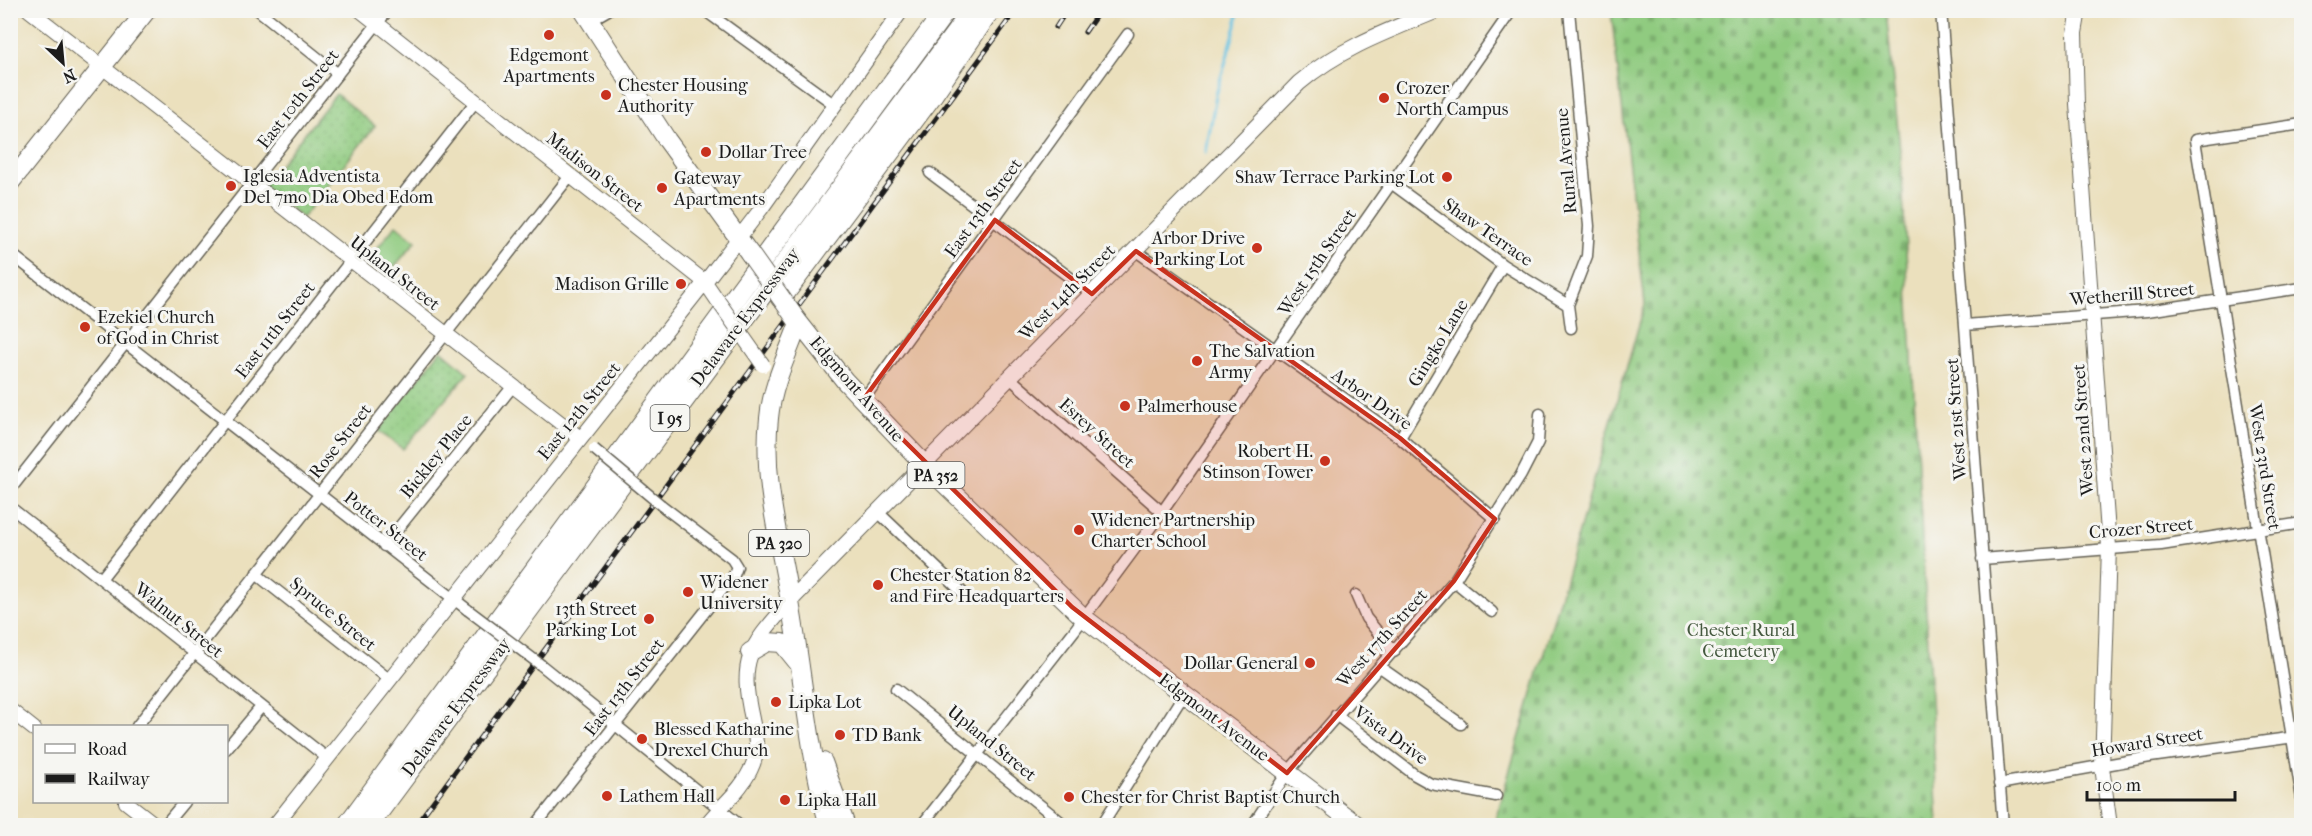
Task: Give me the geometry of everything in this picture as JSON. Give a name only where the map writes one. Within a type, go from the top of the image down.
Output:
[{"type":"highway","name":"Delaware Expressway","points":[[347,825],[946,10]]},
{"type":"highway","points":[[781,298],[930,98],[975,19],[990,10]]},
{"type":"highway","name":"Delaware Expressway","points":[[368,825],[975,19]]},
{"type":"main road","points":[[10,183],[147,10]]},
{"type":"main road","name":"West 14th Street","points":[[790,601],[879,513],[1299,83],[1334,57],[1376,36],[1439,10]]},
{"type":"main road","name":"Edgmont Avenue","points":[[586,16],[651,115],[798,321],[863,400],[925,465],[1084,618],[1358,825]]},
{"type":"main road","points":[[774,390],[798,321]]},
{"type":"main road","name":"PA 320","points":[[774,390],[769,415],[766,463],[790,601]]},
{"type":"main road","points":[[790,601],[810,718],[814,762],[829,825]]},
{"type":"main road","points":[[750,652],[767,642],[782,643],[800,665]]},
{"type":"main road","points":[[810,718],[846,825]]},
{"type":"street","name":"Upland Street","points":[[29,10],[594,449],[661,505],[732,559],[737,567]]},
{"type":"street","points":[[258,10],[338,74]]},
{"type":"street","name":"Madison Street","points":[[360,10],[705,282],[763,365],[774,390]]},
{"type":"street","name":"East 10th Street","points":[[10,490],[388,10]]},
{"type":"street","points":[[586,16],[608,10]]},
{"type":"street","points":[[704,10],[835,105]]},
{"type":"street","name":"East 12th Street","points":[[274,825],[705,282],[902,10]]},
{"type":"street","name":"West 15th Street","points":[[921,825],[1084,618],[1162,512],[1276,352],[1512,10]]},
{"type":"street","name":"Rural Avenue","points":[[1568,305],[1587,256],[1589,226],[1569,10]]},
{"type":"street","name":"West 21st Street","points":[[1941,10],[2003,825]]},
{"type":"street","name":"West 22nd Street","points":[[2071,10],[2076,33]]},
{"type":"street","name":"West 22nd Street","points":[[2079,10],[2076,33],[2077,104],[2109,547],[2102,766],[2110,825]]},
{"type":"street","name":"East 13th Street","points":[[863,400],[1128,34]]},
{"type":"street","name":"East 11th Street","points":[[101,579],[476,101]]},
{"type":"street","name":"West 23rd Street","points":[[2301,124],[2195,140],[2258,531],[2296,736],[2301,799]]},
{"type":"street","points":[[930,173],[1092,294]]},
{"type":"street","name":"Rose Street","points":[[138,725],[570,176]]},
{"type":"street","name":"Shaw Terrace","points":[[1391,183],[1503,265],[1568,305]]},
{"type":"street","name":"Arbor Drive","points":[[1136,251],[1400,438],[1495,519]]},
{"type":"street","name":"Potter Street","points":[[10,253],[452,600],[541,665],[741,825]]},
{"type":"street","name":"Gingko Lane","points":[[1400,438],[1503,265]]},
{"type":"street","name":"Wetherill Street","points":[[1965,325],[2147,311],[2301,288]]},
{"type":"street","points":[[1568,305],[1571,328]]},
{"type":"street","name":"Esrey Street","points":[[1010,378],[1162,512]]},
{"type":"street","name":"Bickley Place","points":[[384,546],[513,386]]},
{"type":"street","name":"West 17th Street","points":[[1252,825],[1287,773],[1454,581],[1495,519],[1538,442],[1540,414]]},
{"type":"street","name":"Walnut Street","points":[[10,507],[327,759]]},
{"type":"street","points":[[879,513],[962,592]]},
{"type":"street","name":"Crozer Street","points":[[1982,559],[2109,547],[2161,545],[2301,524]]},
{"type":"street","name":"East 13th Street","points":[[535,825],[734,575],[737,567]]},
{"type":"street","name":"Spruce Street","points":[[256,574],[390,680]]},
{"type":"street","points":[[1454,581],[1492,612]]},
{"type":"street","points":[[1356,595],[1366,618],[1394,652]]},
{"type":"street","points":[[705,825],[722,810],[746,777],[756,752],[745,678],[750,652],[760,635],[790,601]]},
{"type":"street","points":[[1380,667],[1461,724]]},
{"type":"street","name":"Upland Street","points":[[896,689],[1066,825]]},
{"type":"street","points":[[1101,825],[1184,693]]},
{"type":"street","points":[[228,747],[261,707]]},
{"type":"street","points":[[10,710],[33,728]]},
{"type":"street","name":"Vista Drive","points":[[1336,715],[1415,775],[1431,784],[1497,796]]},
{"type":"street","name":"Howard Street","points":[[1999,784],[2296,736]]},
{"type":"street","points":[[129,803],[157,825]]},
{"type":"street","points":[[164,825],[182,803]]},
{"type":"street","points":[[717,825],[721,821],[722,810]]},
{"type":"highlighted area","points":[[995,220],[1092,294],[1136,251],[1400,438],[1495,519],[1454,581],[1287,773],[1072,607],[863,400]]},
{"type":"green space","name":"Chester Rural Cemetery","points":[[1611,11],[1886,11],[1901,160],[1938,825],[1494,825],[1645,304]]},
{"type":"green space","points":[[336,94],[375,126],[302,218],[263,186]]},
{"type":"green space","points":[[396,225],[416,241],[390,272],[370,257]]},
{"type":"green space","points":[[441,350],[468,373],[403,449],[378,431]]},
{"type":"waterway","points":[[1206,152],[1216,95],[1236,26],[1238,10]]},
{"type":"railway","points":[[415,826],[1016,10]]},
{"type":"railway","points":[[1041,14],[1043,10]]},
{"type":"railway","points":[[1056,27],[1067,10]]},
{"type":"railway","points":[[1085,32],[1100,10]]},
{"type":"place","name":"Edgemont Apartments","points":[[549,35]]},
{"type":"place","name":"Chester Housing Authority","points":[[606,95]]},
{"type":"place","name":"Crozer North Campus","points":[[1384,98]]},
{"type":"place","name":"Dollar Tree","points":[[706,152]]},
{"type":"place","name":"Shaw Terrace Parking Lot","points":[[1447,177]]},
{"type":"place","name":"Iglesia Adventista Del 7mo Dia Obed Edom","points":[[231,186]]},
{"type":"place","name":"Gateway Apartments","points":[[662,188]]},
{"type":"place","name":"Arbor Drive Parking Lot","points":[[1257,248]]},
{"type":"place","name":"Madison Grille","points":[[681,284]]},
{"type":"place","name":"Ezekiel Church of God in Christ","points":[[85,327]]},
{"type":"place","name":"The Salvation Army","points":[[1197,361]]},
{"type":"place","name":"Palmerhouse","points":[[1125,406]]},
{"type":"place","name":"Robert H. Stinson Tower","points":[[1325,461]]},
{"type":"place","name":"Widener Partnership Charter School","points":[[1079,530]]},
{"type":"place","name":"Chester Station 82 and Fire Headquarters","points":[[878,585]]},
{"type":"place","name":"Widener University","points":[[688,592]]},
{"type":"place","name":"13th Street Parking Lot","points":[[649,619]]},
{"type":"place","name":"Dollar General","points":[[1310,663]]},
{"type":"place","name":"Lipka Lot","points":[[776,702]]},
{"type":"place","name":"TD Bank","points":[[840,735]]},
{"type":"place","name":"Blessed Katharine Drexel Church","points":[[642,739]]},
{"type":"place","name":"Lathem Hall","points":[[607,796]]},
{"type":"place","name":"Chester for Christ Baptist Church","points":[[1069,797]]},
{"type":"place","name":"Lipka Hall","points":[[785,800]]}]
